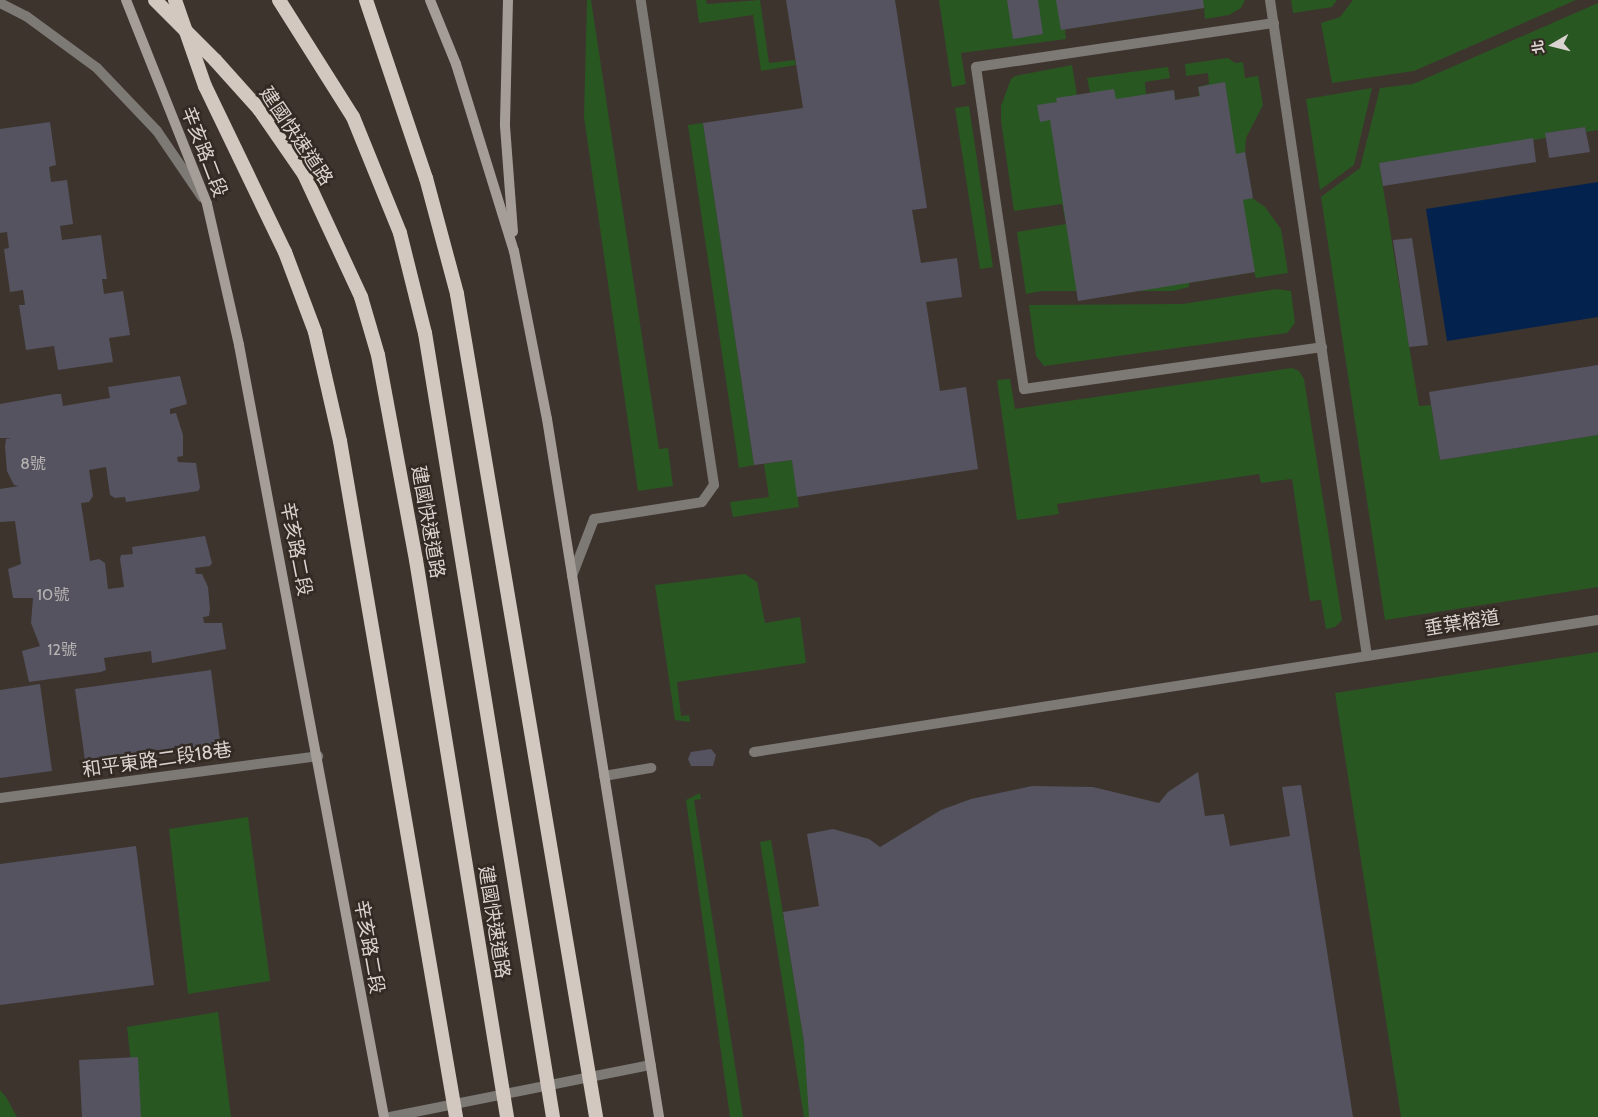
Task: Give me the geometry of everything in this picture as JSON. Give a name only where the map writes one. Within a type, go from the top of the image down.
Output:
[{"type":"highway","name":"建國快速道路","points":[[155,0],[215,60],[259,110],[298,166],[336,236],[361,297],[378,355],[416,560],[507,1117]]},
{"type":"highway","points":[[175,0],[205,86],[285,252],[315,332],[340,441],[456,1117]]},
{"type":"highway","name":"建國快速道路","points":[[279,0],[352,117],[400,233],[422,324],[553,1117]]},
{"type":"highway","points":[[366,0],[426,178],[457,294],[596,1117]]},
{"type":"main road","name":"辛亥路二段","points":[[126,0],[206,204],[239,345],[318,756],[384,1117]]},
{"type":"main road","points":[[430,0],[456,64],[514,251]]},
{"type":"main road","points":[[508,0],[505,126],[514,251],[572,576],[659,1117]]},
{"type":"street","points":[[572,576],[594,518],[702,502],[714,485],[641,0]]},
{"type":"street","points":[[1270,0],[1367,656]]},
{"type":"street","points":[[0,4],[26,16],[97,68],[157,131],[206,204]]},
{"type":"street","points":[[1274,23],[976,66],[999,224],[1024,389],[1322,347]]},
{"type":"street","name":"垂葉榕道","points":[[754,752],[1598,620]]},
{"type":"street","name":"和平東路二段18巷","points":[[0,798],[318,756]]},
{"type":"street","points":[[604,776],[651,768]]},
{"type":"street","points":[[390,1117],[651,1065]]},
{"type":"green space","points":[[587,0],[591,0],[659,449],[668,448],[673,486],[638,491],[584,117]]},
{"type":"green space","points":[[696,0],[706,0],[707,4],[760,0],[769,63],[795,60],[796,65],[761,71],[753,15],[699,23]]},
{"type":"green space","points":[[939,0],[1245,0],[1241,8],[1229,15],[1205,19],[1204,8],[1065,29],[1066,39],[961,53],[966,84],[952,87]]},
{"type":"green space","points":[[1291,0],[1337,0],[1332,7],[1293,13]]},
{"type":"green space","points":[[1353,0],[1576,0],[1414,71],[1332,83],[1321,23],[1340,17]]},
{"type":"green space","points":[[1598,3],[1598,130],[1586,132],[1585,127],[1546,133],[1546,138],[1379,163],[1419,406],[1431,405],[1440,460],[1598,435],[1598,587],[1385,620],[1321,197],[1360,168],[1380,88],[1413,84]]},
{"type":"green space","points":[[1228,58],[1235,63],[1243,62],[1245,78],[1258,76],[1263,105],[1246,138],[1245,152],[1252,198],[1265,207],[1281,229],[1288,273],[1256,278],[1254,272],[1189,283],[1189,287],[1173,291],[1042,291],[1026,294],[1017,232],[1066,224],[1062,204],[1014,211],[1001,121],[1001,106],[1011,79],[1015,76],[1072,65],[1077,95],[1090,93],[1087,78],[1168,67],[1170,78],[1145,82],[1146,94],[1174,90],[1175,100],[1199,96],[1198,87],[1209,84],[1208,73],[1186,76],[1185,64]]},
{"type":"green space","points":[[1372,88],[1354,165],[1320,190],[1306,99]]},
{"type":"green space","points":[[969,106],[993,267],[980,269],[955,108]]},
{"type":"green space","points":[[703,123],[754,465],[739,468],[688,125]]},
{"type":"green space","points":[[1277,289],[1291,291],[1295,323],[1287,333],[1044,366],[1036,356],[1029,305],[1183,304]]},
{"type":"green space","points":[[1292,368],[1299,371],[1304,379],[1342,620],[1335,627],[1326,629],[1321,600],[1310,601],[1292,479],[1261,483],[1259,474],[1057,504],[1059,514],[1017,520],[997,380],[1010,379],[1015,409]]},
{"type":"green space","points":[[792,460],[799,507],[733,517],[730,502],[769,497],[764,464]]},
{"type":"green space","points":[[745,574],[757,582],[765,623],[800,617],[806,663],[677,682],[681,716],[689,715],[690,722],[675,720],[655,585]]},
{"type":"green space","points":[[1598,652],[1598,1117],[1401,1117],[1335,693]]},
{"type":"green space","points":[[700,793],[701,799],[694,800],[743,1117],[730,1117],[686,800]]},
{"type":"green space","points":[[248,817],[270,981],[188,994],[169,829]]},
{"type":"green space","points":[[771,840],[817,1117],[804,1117],[760,842]]},
{"type":"green space","points":[[218,1012],[231,1117],[137,1117],[127,1027]]},
{"type":"green space","points":[[0,1090],[6,1097],[17,1117],[0,1117]]},
{"type":"water","points":[[1598,182],[1598,317],[1447,341],[1426,209]]},
{"type":"building","points":[[786,0],[895,0],[927,208],[912,210],[921,263],[957,258],[962,297],[926,302],[940,391],[966,387],[978,469],[797,497],[792,460],[754,465],[703,123],[803,108]]},
{"type":"building","points":[[1007,0],[1038,0],[1043,34],[1013,39]]},
{"type":"building","points":[[1056,0],[1203,0],[1204,8],[1061,30]]},
{"type":"building","points":[[1225,82],[1236,154],[1245,152],[1253,198],[1243,200],[1255,272],[1078,301],[1050,120],[1040,122],[1037,105],[1057,102],[1056,98],[1114,89],[1116,99],[1174,90],[1175,100],[1200,96],[1198,87]]},
{"type":"building","points":[[50,122],[56,165],[49,167],[51,182],[67,180],[73,224],[60,226],[62,240],[101,235],[107,279],[102,279],[104,294],[123,291],[130,335],[109,338],[113,362],[58,370],[54,346],[26,350],[19,305],[25,305],[23,290],[10,292],[4,249],[9,248],[7,232],[0,233],[0,129]]},
{"type":"building","points":[[1585,127],[1590,152],[1549,158],[1545,133]]},
{"type":"building","points":[[1533,138],[1536,162],[1383,186],[1379,163]]},
{"type":"building","points":[[1412,238],[1428,345],[1409,347],[1393,240]]},
{"type":"building","points":[[1598,365],[1598,435],[1440,460],[1429,392]]},
{"type":"building","points":[[180,376],[187,404],[170,409],[170,414],[176,413],[183,435],[183,456],[177,457],[178,462],[196,463],[200,488],[198,491],[126,502],[125,497],[115,498],[110,495],[106,467],[89,470],[93,496],[89,502],[81,503],[90,561],[99,559],[105,563],[108,589],[124,587],[120,559],[121,555],[133,554],[132,547],[205,536],[212,563],[210,566],[195,568],[196,574],[202,574],[208,587],[210,609],[209,616],[203,617],[204,623],[222,623],[226,649],[152,663],[151,651],[104,658],[106,670],[101,672],[29,682],[22,651],[40,646],[31,623],[33,598],[13,598],[8,569],[21,564],[15,521],[0,522],[0,489],[19,486],[14,485],[7,471],[6,439],[12,438],[0,438],[0,404],[61,394],[63,406],[110,398],[108,387]]},
{"type":"building","points":[[211,670],[221,748],[86,767],[75,689]]},
{"type":"building","points":[[40,684],[52,771],[0,778],[0,690]]},
{"type":"building","points":[[711,749],[716,755],[713,766],[691,766],[688,759],[691,752]]},
{"type":"building","points":[[1198,772],[1205,816],[1224,814],[1230,846],[1290,836],[1282,787],[1301,785],[1353,1117],[809,1117],[804,1042],[783,912],[819,906],[807,834],[833,829],[869,839],[880,847],[941,810],[971,799],[1032,786],[1093,787],[1159,803],[1168,792]]},
{"type":"building","points":[[136,846],[154,985],[0,1005],[0,864]]},
{"type":"building","points":[[138,1057],[141,1117],[82,1117],[79,1060]]}]
